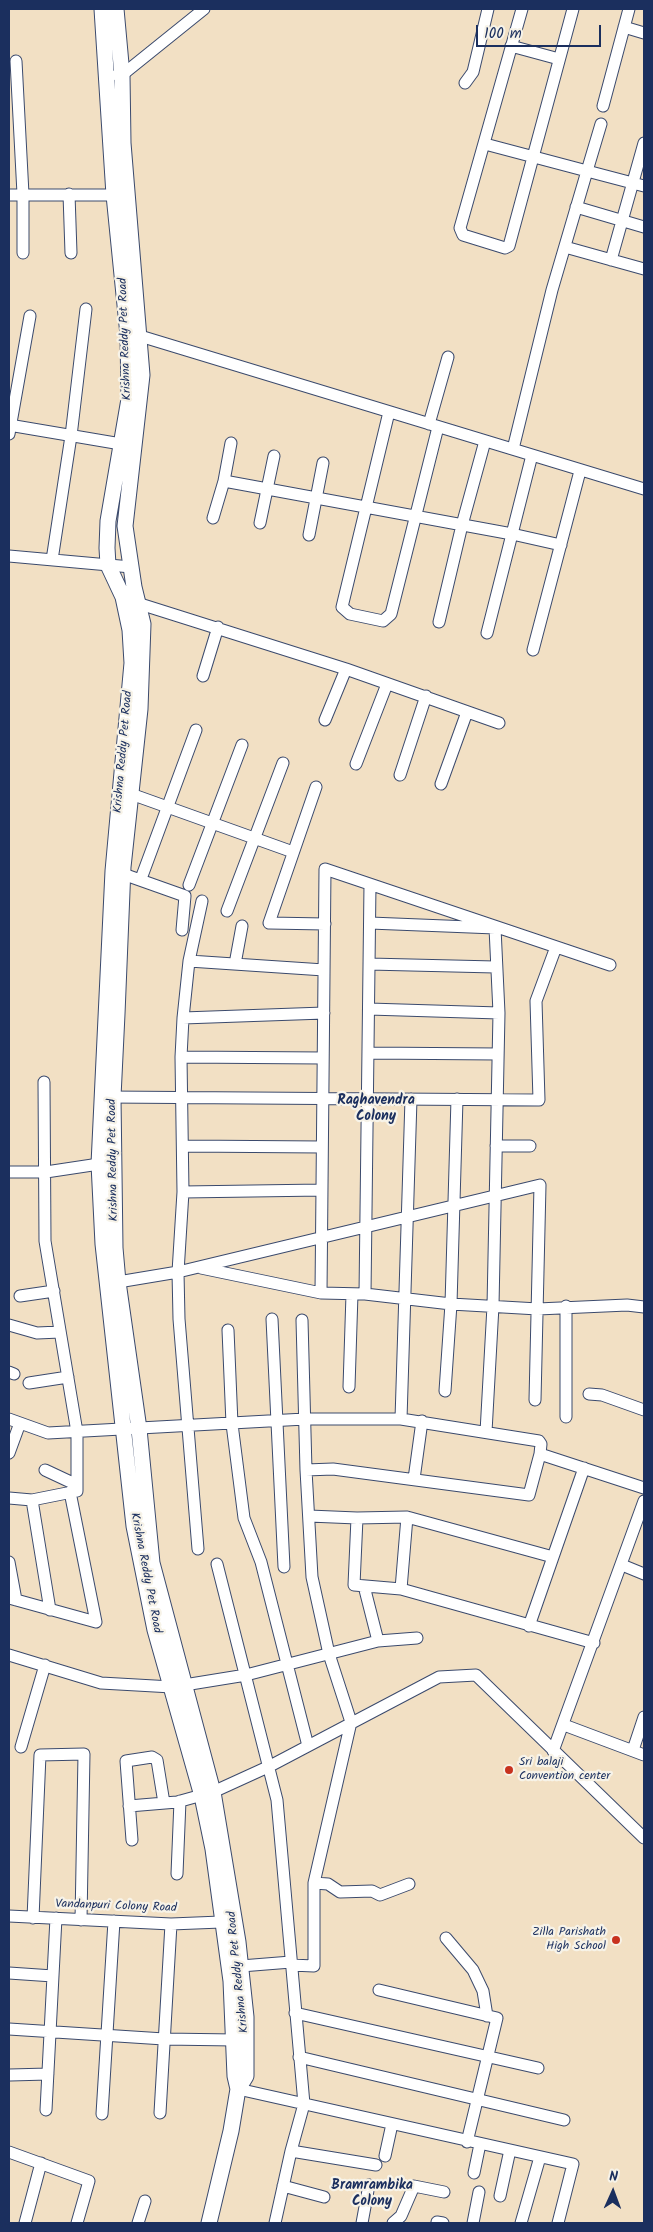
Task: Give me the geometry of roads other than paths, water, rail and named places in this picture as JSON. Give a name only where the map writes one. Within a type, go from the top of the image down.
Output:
[{"type":"main road","name":"Krishna Reddy Pet Road","points":[[102,9],[114,195],[128,335],[129,406],[108,521],[108,565],[123,597],[130,630],[132,663],[113,871],[107,1097],[115,1248],[132,1429]]},
{"type":"main road","name":"Krishna Reddy Pet Road","points":[[116,9],[122,75],[124,143],[142,374],[126,522],[131,567],[137,603],[143,624],[140,710],[123,874],[107,1097],[99,1164],[103,1244],[152,1564],[179,1686],[208,1794],[241,1966],[246,2017],[246,2076],[238,2089]]},
{"type":"main road","points":[[108,521],[126,522]]},
{"type":"main road","name":"Krishna Reddy Pet Road","points":[[208,1794],[221,1922],[231,1981],[235,2040],[234,2076],[238,2089]]},
{"type":"main road","points":[[209,2223],[231,2131],[238,2089]]},
{"type":"street","points":[[106,76],[122,75],[204,9]]},
{"type":"street","points":[[466,82],[473,72],[488,9]]},
{"type":"street","points":[[522,9],[460,232],[504,248],[509,246],[573,9]]},
{"type":"street","points":[[603,106],[628,9]]},
{"type":"street","points":[[624,28],[644,33]]},
{"type":"street","points":[[511,46],[559,59]]},
{"type":"street","points":[[16,61],[23,194],[23,253]]},
{"type":"street","points":[[513,449],[565,247],[601,124]]},
{"type":"street","points":[[611,260],[644,143]]},
{"type":"street","points":[[485,144],[532,158],[644,186]]},
{"type":"street","points":[[69,194],[71,254]]},
{"type":"street","points":[[9,195],[114,195]]},
{"type":"street","points":[[576,208],[644,227]]},
{"type":"street","points":[[565,247],[644,269]]},
{"type":"street","points":[[52,560],[71,436],[86,309]]},
{"type":"street","points":[[30,316],[9,428],[122,444]]},
{"type":"street","points":[[140,336],[644,489]]},
{"type":"street","points":[[390,412],[368,508],[342,607],[350,614],[381,621],[388,619],[391,614],[416,516],[448,356]]},
{"type":"street","points":[[439,622],[462,525],[485,441]]},
{"type":"street","points":[[213,518],[224,481],[231,444]]},
{"type":"street","points":[[487,633],[532,455]]},
{"type":"street","points":[[260,523],[274,456]]},
{"type":"street","points":[[309,535],[323,463]]},
{"type":"street","points":[[533,650],[580,471]]},
{"type":"street","points":[[224,481],[512,534],[561,545]]},
{"type":"street","points":[[9,556],[131,567]]},
{"type":"street","points":[[137,603],[346,669],[499,723]]},
{"type":"street","points":[[203,676],[218,628]]},
{"type":"street","points":[[325,720],[346,669]]},
{"type":"street","points":[[356,764],[387,684]]},
{"type":"street","points":[[400,775],[426,696]]},
{"type":"street","points":[[442,784],[467,712]]},
{"type":"street","points":[[142,876],[196,730]]},
{"type":"street","points":[[189,885],[242,744]]},
{"type":"street","points":[[228,911],[283,763]]},
{"type":"street","points":[[316,787],[270,924],[325,924]]},
{"type":"street","points":[[131,794],[293,852]]},
{"type":"street","points":[[321,1293],[325,869],[495,928],[610,965]]},
{"type":"street","points":[[123,874],[185,896],[182,930]]},
{"type":"street","points":[[365,1294],[370,884]]},
{"type":"street","points":[[198,1549],[178,1272],[184,1146],[181,1057],[183,1018],[189,961],[202,902]]},
{"type":"street","points":[[370,923],[495,928]]},
{"type":"street","points":[[235,964],[242,926]]},
{"type":"street","points":[[486,1432],[493,1306],[499,1013],[495,967],[495,928]]},
{"type":"street","points":[[107,1097],[539,1100],[536,1001],[556,947]]},
{"type":"street","points":[[189,961],[324,970]]},
{"type":"street","points":[[369,964],[495,967]]},
{"type":"street","points":[[369,1009],[499,1013]]},
{"type":"street","points":[[183,1018],[324,1013]]},
{"type":"street","points":[[368,1052],[498,1054]]},
{"type":"street","points":[[181,1057],[323,1058]]},
{"type":"street","points":[[9,1562],[12,1599],[96,1622],[73,1489],[77,1432],[45,1241],[44,1082]]},
{"type":"street","points":[[401,1419],[409,1216],[411,1099]]},
{"type":"street","points":[[445,1391],[451,1304],[457,1099]]},
{"type":"street","points":[[184,1146],[322,1147]]},
{"type":"street","points":[[496,1146],[530,1146]]},
{"type":"street","points":[[9,1172],[46,1172],[99,1164]]},
{"type":"street","points":[[118,1282],[196,1268],[540,1185],[535,1400]]},
{"type":"street","points":[[183,1192],[322,1190]]},
{"type":"street","points":[[196,1268],[321,1293],[365,1294],[451,1304],[538,1309],[566,1306],[627,1305],[644,1308]]},
{"type":"street","points":[[20,1296],[54,1292]]},
{"type":"street","points":[[349,1387],[352,1294]]},
{"type":"street","points":[[566,1306],[566,1417]]},
{"type":"street","points":[[272,1319],[284,1567]]},
{"type":"street","points":[[241,1966],[291,1964],[314,1966],[314,1883],[351,1722],[329,1654],[312,1577],[306,1470],[302,1320]]},
{"type":"street","points":[[9,1325],[38,1333],[60,1332]]},
{"type":"street","points":[[228,1330],[232,1424],[244,1518],[261,1562],[308,1746]]},
{"type":"street","points":[[30,1383],[68,1378]]},
{"type":"street","points":[[589,1394],[602,1395],[644,1410]]},
{"type":"street","points":[[9,1453],[14,1421],[48,1433],[305,1419],[401,1419],[539,1441],[541,1444],[529,1495],[333,1469],[306,1470]]},
{"type":"street","points":[[414,1479],[422,1421]]},
{"type":"street","points":[[540,1454],[644,1488]]},
{"type":"street","points":[[529,1626],[584,1468]]},
{"type":"street","points":[[44,1470],[73,1489]]},
{"type":"street","points":[[9,1498],[32,1500],[73,1489]]},
{"type":"street","points":[[32,1500],[50,1610]]},
{"type":"street","points":[[553,1750],[594,1643],[644,1501]]},
{"type":"street","points":[[309,1516],[357,1518],[407,1517],[553,1557]]},
{"type":"street","points":[[401,1589],[407,1517]]},
{"type":"street","points":[[357,1518],[354,1585],[401,1589],[594,1643]]},
{"type":"street","points":[[217,1564],[270,1766],[277,1800],[304,2104],[291,2151],[275,2223]]},
{"type":"street","points":[[622,1565],[644,1574]]},
{"type":"street","points":[[364,1586],[378,1642]]},
{"type":"street","points":[[9,1655],[101,1683],[179,1686],[246,1675],[378,1642],[417,1638]]},
{"type":"street","points":[[21,1747],[45,1665]]},
{"type":"street","points":[[129,1806],[180,1801],[208,1794],[270,1766],[439,1676],[476,1675],[644,1838]]},
{"type":"street","points":[[633,1750],[644,1717]]},
{"type":"street","points":[[564,1725],[644,1755]]},
{"type":"street","points":[[33,1918],[40,1755],[84,1754],[81,1920]]},
{"type":"street","points":[[132,1840],[125,1763],[128,1759],[152,1757],[158,1760],[164,1803]]},
{"type":"street","points":[[177,1874],[180,1801]]},
{"type":"street","points":[[314,1883],[328,1884],[340,1892],[372,1891],[380,1896],[409,1884]]},
{"type":"street","name":"Vandanpuri Colony Road","points":[[9,1916],[171,1924],[221,1922]]},
{"type":"street","points":[[46,2110],[56,1918]]},
{"type":"street","points":[[102,2114],[114,1921]]},
{"type":"street","points":[[160,2113],[171,1924]]},
{"type":"street","points":[[446,1938],[472,1970],[483,1991],[487,2016]]},
{"type":"street","points":[[9,1973],[53,1976]]},
{"type":"street","points":[[379,1990],[497,2018],[467,2142]]},
{"type":"street","points":[[295,2014],[538,2068]]},
{"type":"street","points":[[9,2029],[164,2039],[235,2040]]},
{"type":"street","points":[[299,2058],[564,2120]]},
{"type":"street","points":[[10,2075],[48,2074]]},
{"type":"street","points":[[238,2089],[467,2142],[573,2164],[558,2223]]},
{"type":"street","points":[[385,2156],[392,2124]]},
{"type":"street","points":[[474,2173],[480,2144]]},
{"type":"street","points":[[500,2196],[510,2150]]},
{"type":"street","points":[[291,2151],[376,2165]]},
{"type":"street","points":[[9,2152],[89,2181],[77,2223]]},
{"type":"street","points":[[521,2223],[540,2157]]},
{"type":"street","points":[[25,2223],[41,2163]]},
{"type":"street","points":[[362,2223],[370,2185]]},
{"type":"street","points":[[283,2186],[324,2196]]},
{"type":"street","points":[[393,2223],[402,2214],[414,2186],[444,2192]]},
{"type":"street","points":[[474,2223],[479,2192]]},
{"type":"street","points":[[138,2223],[145,2200]]},
{"type":"place","name":"Sri balaji Convention center","points":[[509,1770]]},
{"type":"place","name":"Zilla Parishath High School","points":[[616,1940]]},
{"type":"district","name":"Raghavendra Colony","points":[[376,1110]]},
{"type":"district","name":"Bramrambika Colony","points":[[372,2196]]}]
